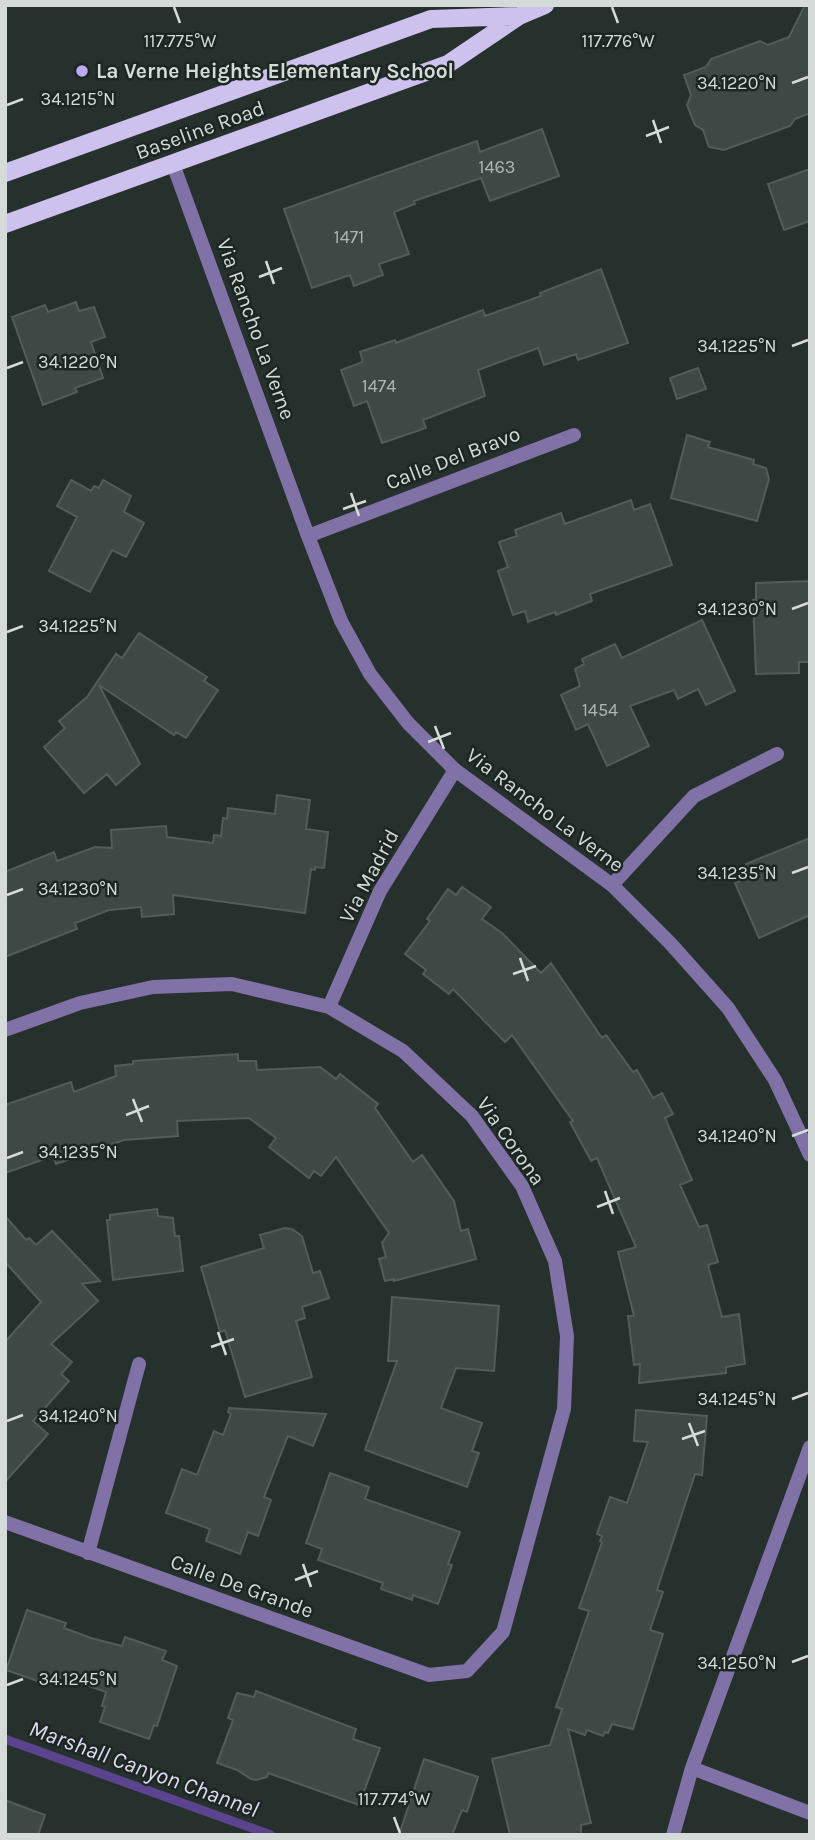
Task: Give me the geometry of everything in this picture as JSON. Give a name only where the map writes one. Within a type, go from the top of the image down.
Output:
[{"type":"main road","name":"Baseline Road","points":[[5,225],[448,64],[519,16],[545,5]]},
{"type":"main road","name":"Baseline Road","points":[[5,173],[431,19],[519,16]]},
{"type":"street","name":"Via Rancho La Verne","points":[[173,164],[308,536],[341,621],[370,674],[408,723],[455,770],[612,885],[671,944],[728,1008],[775,1080],[810,1155]]},
{"type":"street","name":"Calle Del Bravo","points":[[308,536],[573,435]]},
{"type":"street","points":[[612,885],[694,796],[777,754]]},
{"type":"street","name":"Via Madrid","points":[[329,1007],[380,891],[455,770]]},
{"type":"street","name":"Via Corona","points":[[5,1030],[79,1003],[153,987],[232,984],[329,1007],[403,1051],[472,1116],[522,1186],[555,1261],[567,1336],[564,1409],[503,1632],[467,1671]]},
{"type":"street","points":[[88,1553],[139,1364]]},
{"type":"street","points":[[673,1835],[692,1768],[810,1447]]},
{"type":"street","name":"Calle De Grande","points":[[5,1522],[429,1675],[467,1671]]},
{"type":"street","points":[[692,1768],[810,1813]]},
{"type":"building","points":[[805,5],[810,5],[810,113],[795,119],[790,126],[724,150],[709,147],[703,130],[695,125],[687,105],[691,95],[684,75],[706,67],[711,59],[760,41],[768,45],[789,37]]},
{"type":"building","points":[[542,129],[559,176],[490,201],[481,178],[414,201],[415,204],[394,212],[409,254],[379,264],[383,275],[354,286],[350,275],[312,288],[284,209],[477,141],[480,152]]},
{"type":"building","points":[[810,169],[810,221],[784,230],[768,184]]},
{"type":"building","points":[[601,269],[628,343],[578,360],[576,354],[544,365],[538,348],[478,370],[485,396],[423,420],[426,428],[382,443],[367,401],[354,406],[341,370],[363,362],[360,352],[395,340],[396,343],[483,310],[485,316],[541,296],[540,293]]},
{"type":"building","points":[[76,302],[79,311],[94,307],[105,337],[91,342],[103,378],[75,388],[77,392],[43,405],[12,317],[45,305],[48,312]]},
{"type":"building","points":[[698,368],[706,389],[677,399],[670,378]]},
{"type":"building","points":[[687,435],[710,442],[708,447],[754,460],[753,464],[766,468],[769,479],[757,521],[671,498]]},
{"type":"building","points":[[71,480],[91,491],[94,486],[99,488],[103,480],[131,496],[124,512],[144,523],[126,557],[112,550],[90,592],[49,571],[77,517],[57,506]]},
{"type":"building","points":[[631,500],[634,510],[650,504],[672,565],[590,594],[592,601],[556,615],[555,612],[528,622],[525,611],[513,615],[498,571],[508,567],[499,542],[517,536],[515,530],[561,513],[565,524]]},
{"type":"building","points":[[810,581],[810,662],[799,662],[799,673],[756,674],[753,600],[756,600],[756,583]]},
{"type":"building","points":[[702,620],[735,691],[706,705],[698,689],[678,699],[674,690],[630,706],[649,746],[607,766],[588,724],[576,730],[561,695],[580,686],[575,669],[584,664],[582,659],[615,644],[622,658]]},
{"type":"building","points":[[139,633],[207,677],[204,681],[218,690],[186,738],[176,732],[174,735],[99,685],[140,764],[116,785],[107,774],[84,793],[44,747],[65,728],[59,721],[87,697],[116,654],[122,658]]},
{"type":"building","points":[[277,795],[310,800],[306,829],[328,832],[324,868],[311,869],[305,913],[173,895],[174,914],[142,917],[141,907],[109,910],[75,923],[77,929],[5,957],[5,872],[54,852],[57,861],[95,847],[112,848],[111,830],[166,826],[167,837],[213,843],[214,835],[221,836],[223,818],[227,819],[228,808],[275,814]]},
{"type":"building","points":[[810,838],[810,915],[759,938],[735,883],[751,876],[746,864]]},
{"type":"building","points":[[462,887],[491,907],[482,919],[502,933],[541,973],[551,963],[602,1038],[606,1035],[633,1072],[637,1070],[653,1098],[662,1093],[673,1114],[665,1118],[692,1180],[680,1185],[699,1227],[707,1225],[718,1262],[708,1265],[722,1317],[739,1314],[745,1364],[726,1367],[726,1373],[639,1383],[640,1364],[634,1365],[628,1316],[634,1316],[618,1252],[636,1247],[597,1158],[591,1161],[570,1122],[573,1121],[512,1035],[505,1042],[453,989],[449,994],[423,974],[426,970],[405,954],[430,921],[427,919],[448,889],[456,895]]},
{"type":"building","points":[[238,1054],[238,1061],[256,1061],[257,1070],[320,1067],[336,1079],[340,1074],[378,1104],[375,1108],[413,1162],[422,1155],[454,1201],[461,1231],[468,1229],[476,1259],[394,1281],[385,1281],[379,1259],[386,1257],[382,1243],[389,1233],[336,1157],[321,1176],[314,1171],[309,1178],[269,1147],[276,1138],[249,1118],[177,1121],[178,1136],[124,1140],[56,1164],[53,1156],[5,1173],[5,1105],[71,1082],[74,1092],[116,1076],[115,1066],[133,1064],[133,1061]]},
{"type":"building","points":[[157,1209],[158,1216],[173,1218],[175,1236],[179,1236],[183,1271],[113,1280],[107,1220],[110,1220],[110,1215]]},
{"type":"building","points":[[5,1216],[26,1240],[29,1238],[36,1245],[52,1231],[100,1281],[82,1284],[98,1301],[51,1344],[72,1362],[61,1374],[69,1381],[33,1421],[48,1434],[5,1482],[5,1342],[41,1302],[5,1262]]},
{"type":"building","points":[[285,1228],[302,1236],[313,1273],[320,1271],[329,1298],[302,1307],[305,1318],[296,1321],[312,1377],[245,1397],[225,1330],[220,1332],[201,1267],[264,1248],[260,1235]]},
{"type":"building","points":[[392,1297],[499,1306],[494,1371],[456,1368],[441,1408],[482,1423],[472,1451],[479,1453],[467,1487],[365,1450],[397,1361],[388,1361]]},
{"type":"building","points":[[229,1408],[326,1414],[313,1446],[288,1436],[264,1497],[271,1500],[258,1536],[248,1532],[240,1554],[206,1541],[210,1529],[166,1513],[182,1469],[197,1475],[214,1431],[223,1435],[231,1414],[228,1412]]},
{"type":"building","points":[[636,1410],[707,1416],[702,1475],[695,1474],[657,1590],[663,1592],[650,1630],[663,1634],[633,1729],[612,1724],[608,1733],[605,1732],[603,1736],[587,1730],[585,1735],[568,1729],[591,1823],[581,1825],[581,1835],[510,1835],[492,1759],[550,1745],[562,1709],[556,1707],[589,1611],[579,1608],[602,1542],[602,1536],[597,1534],[610,1497],[627,1503],[648,1442],[634,1441]]},
{"type":"building","points":[[330,1473],[369,1487],[365,1499],[460,1532],[448,1564],[452,1565],[438,1604],[413,1595],[412,1600],[381,1589],[383,1583],[318,1560],[322,1549],[306,1543]]},
{"type":"building","points":[[27,1610],[66,1623],[64,1628],[91,1638],[122,1646],[125,1637],[166,1651],[162,1660],[177,1666],[157,1726],[154,1725],[149,1739],[100,1722],[106,1692],[61,1676],[55,1676],[54,1680],[45,1677],[43,1683],[6,1670]]},
{"type":"building","points":[[256,1691],[356,1729],[353,1739],[380,1748],[359,1805],[268,1773],[267,1777],[251,1779],[237,1770],[217,1763],[233,1720],[228,1718],[237,1693],[254,1697]]},
{"type":"building","points":[[424,1759],[478,1777],[467,1812],[462,1810],[452,1835],[399,1835]]},
{"type":"building","points":[[5,1800],[45,1815],[38,1835],[5,1835]]},
{"type":"waterway","name":"Marshall Canyon Channel","points":[[5,1739],[271,1835]]},
{"type":"place","name":"La Verne Heights Elementary School","points":[[82,71]]}]
